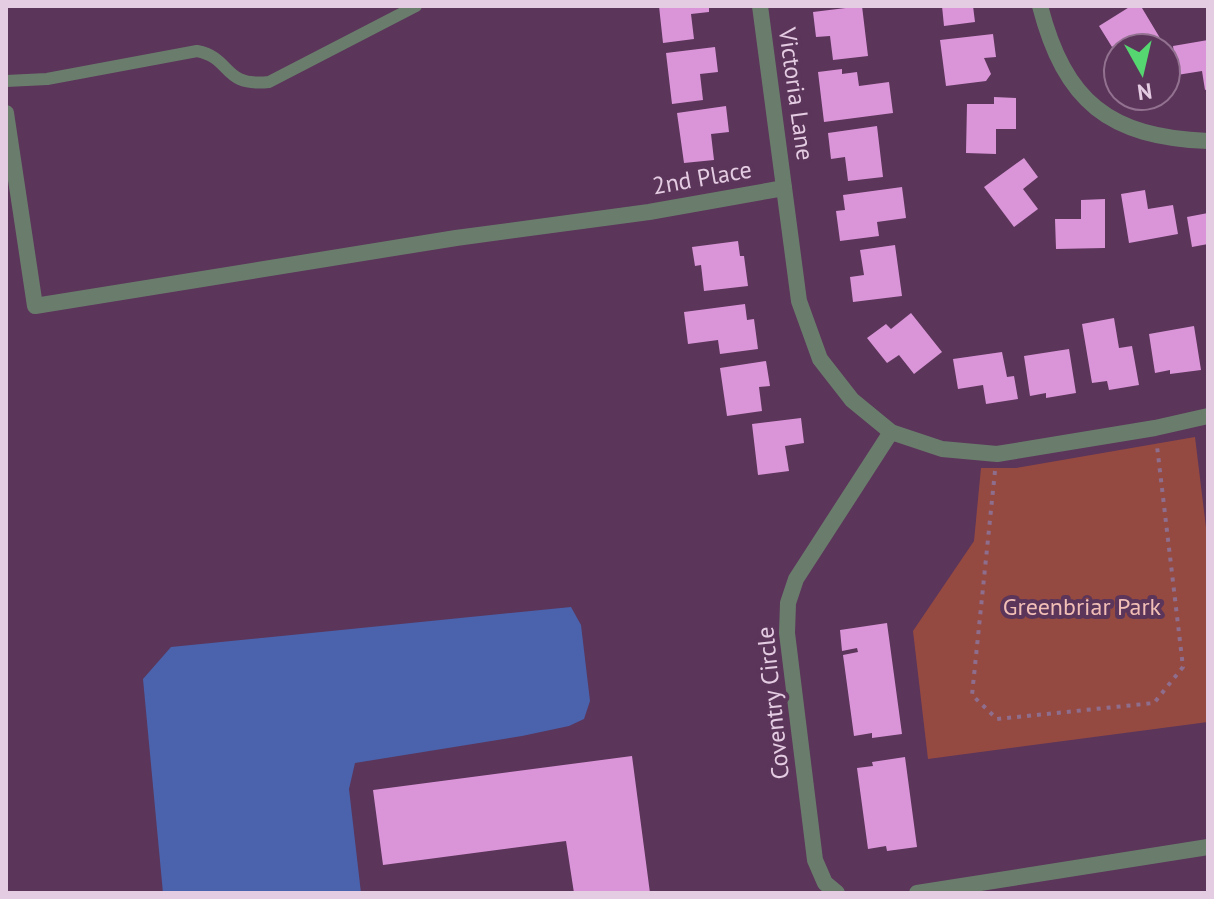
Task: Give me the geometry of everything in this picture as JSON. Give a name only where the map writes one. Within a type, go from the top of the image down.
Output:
[{"type":"street","name":"Victoria Lane","points":[[760,6],[784,188]]},
{"type":"street","points":[[1040,6],[1048,37],[1066,74],[1102,114],[1131,130],[1171,140],[1208,141]]},
{"type":"street","name":"2nd Place","points":[[6,113],[35,306],[456,238],[649,212],[784,188],[799,301],[820,359],[852,400],[891,432],[942,449],[997,454],[1155,428],[1208,416]]},
{"type":"street","name":"Coventry Circle","points":[[837,893],[825,883],[815,860],[787,633],[788,603],[796,579],[891,432]]},
{"type":"street","points":[[917,893],[1208,847]]},
{"type":"lane","points":[[6,81],[47,79],[197,51],[211,54],[236,79],[252,84],[269,82],[416,6]]},
{"type":"path","points":[[997,454],[972,695],[997,719],[1154,703],[1183,667],[1155,428]]},
{"type":"green space","name":"Greenbriar Park","points":[[1195,437],[1208,544],[1208,722],[928,759],[913,631],[974,541],[981,468],[1016,468]]},
{"type":"water","points":[[571,607],[581,625],[590,701],[584,719],[569,726],[522,736],[355,763],[349,789],[361,893],[163,893],[143,679],[171,647]]},
{"type":"building","points":[[659,6],[709,6],[709,12],[691,14],[694,39],[663,43]]},
{"type":"building","points":[[862,6],[868,56],[833,60],[830,36],[816,37],[813,12]]},
{"type":"building","points":[[942,6],[973,6],[975,22],[944,26]]},
{"type":"building","points":[[1131,6],[1142,8],[1156,32],[1103,32],[1099,26]]},
{"type":"building","points":[[993,34],[996,57],[984,58],[991,74],[986,81],[946,86],[940,40]]},
{"type":"building","points":[[1208,40],[1208,89],[1205,90],[1202,71],[1182,74],[1182,44]]},
{"type":"building","points":[[715,47],[718,72],[700,74],[703,100],[672,104],[666,53]]},
{"type":"building","points":[[842,69],[842,74],[857,72],[859,86],[889,82],[893,113],[824,122],[818,72]]},
{"type":"building","points":[[994,97],[1016,98],[1016,129],[996,129],[996,154],[966,153],[967,104],[994,104]]},
{"type":"building","points":[[726,106],[729,132],[711,134],[714,160],[684,163],[677,113]]},
{"type":"building","points":[[877,126],[883,177],[848,181],[845,157],[831,159],[828,133]]},
{"type":"building","points":[[1024,158],[1038,177],[1023,189],[1038,209],[1014,227],[984,187]]},
{"type":"building","points":[[902,187],[906,218],[877,222],[879,236],[840,241],[836,211],[845,210],[843,195]]},
{"type":"building","points":[[1145,190],[1148,209],[1173,205],[1178,234],[1129,243],[1121,194]]},
{"type":"building","points":[[1105,199],[1105,248],[1056,249],[1055,219],[1081,219],[1081,200]]},
{"type":"building","points":[[1208,213],[1208,244],[1192,247],[1187,217]]},
{"type":"building","points":[[738,241],[740,256],[744,256],[748,286],[704,291],[701,265],[695,266],[692,247]]},
{"type":"building","points":[[895,245],[902,296],[853,302],[850,277],[864,275],[860,250]]},
{"type":"building","points":[[745,304],[747,320],[754,319],[758,349],[720,354],[718,340],[688,344],[684,312]]},
{"type":"building","points":[[911,313],[942,352],[914,374],[899,355],[887,363],[867,338],[886,324],[891,329]]},
{"type":"building","points":[[1114,318],[1119,348],[1132,346],[1139,385],[1109,390],[1107,381],[1092,383],[1082,324]]},
{"type":"building","points":[[1194,326],[1201,370],[1155,373],[1149,334]]},
{"type":"building","points":[[1069,349],[1076,393],[1046,398],[1046,393],[1030,396],[1024,356]]},
{"type":"building","points":[[1002,352],[1007,377],[1014,376],[1018,399],[986,404],[983,385],[958,389],[953,359]]},
{"type":"building","points":[[766,361],[770,386],[759,387],[762,411],[727,416],[720,368]]},
{"type":"building","points":[[801,418],[804,443],[785,446],[789,471],[758,475],[752,424]]},
{"type":"building","points":[[887,623],[902,734],[872,738],[872,733],[854,736],[843,655],[858,652],[857,648],[842,651],[840,630]]},
{"type":"building","points":[[632,756],[650,893],[574,893],[566,841],[383,865],[373,790]]},
{"type":"building","points":[[905,757],[917,847],[887,851],[886,846],[868,849],[857,768],[873,766],[872,762]]}]
